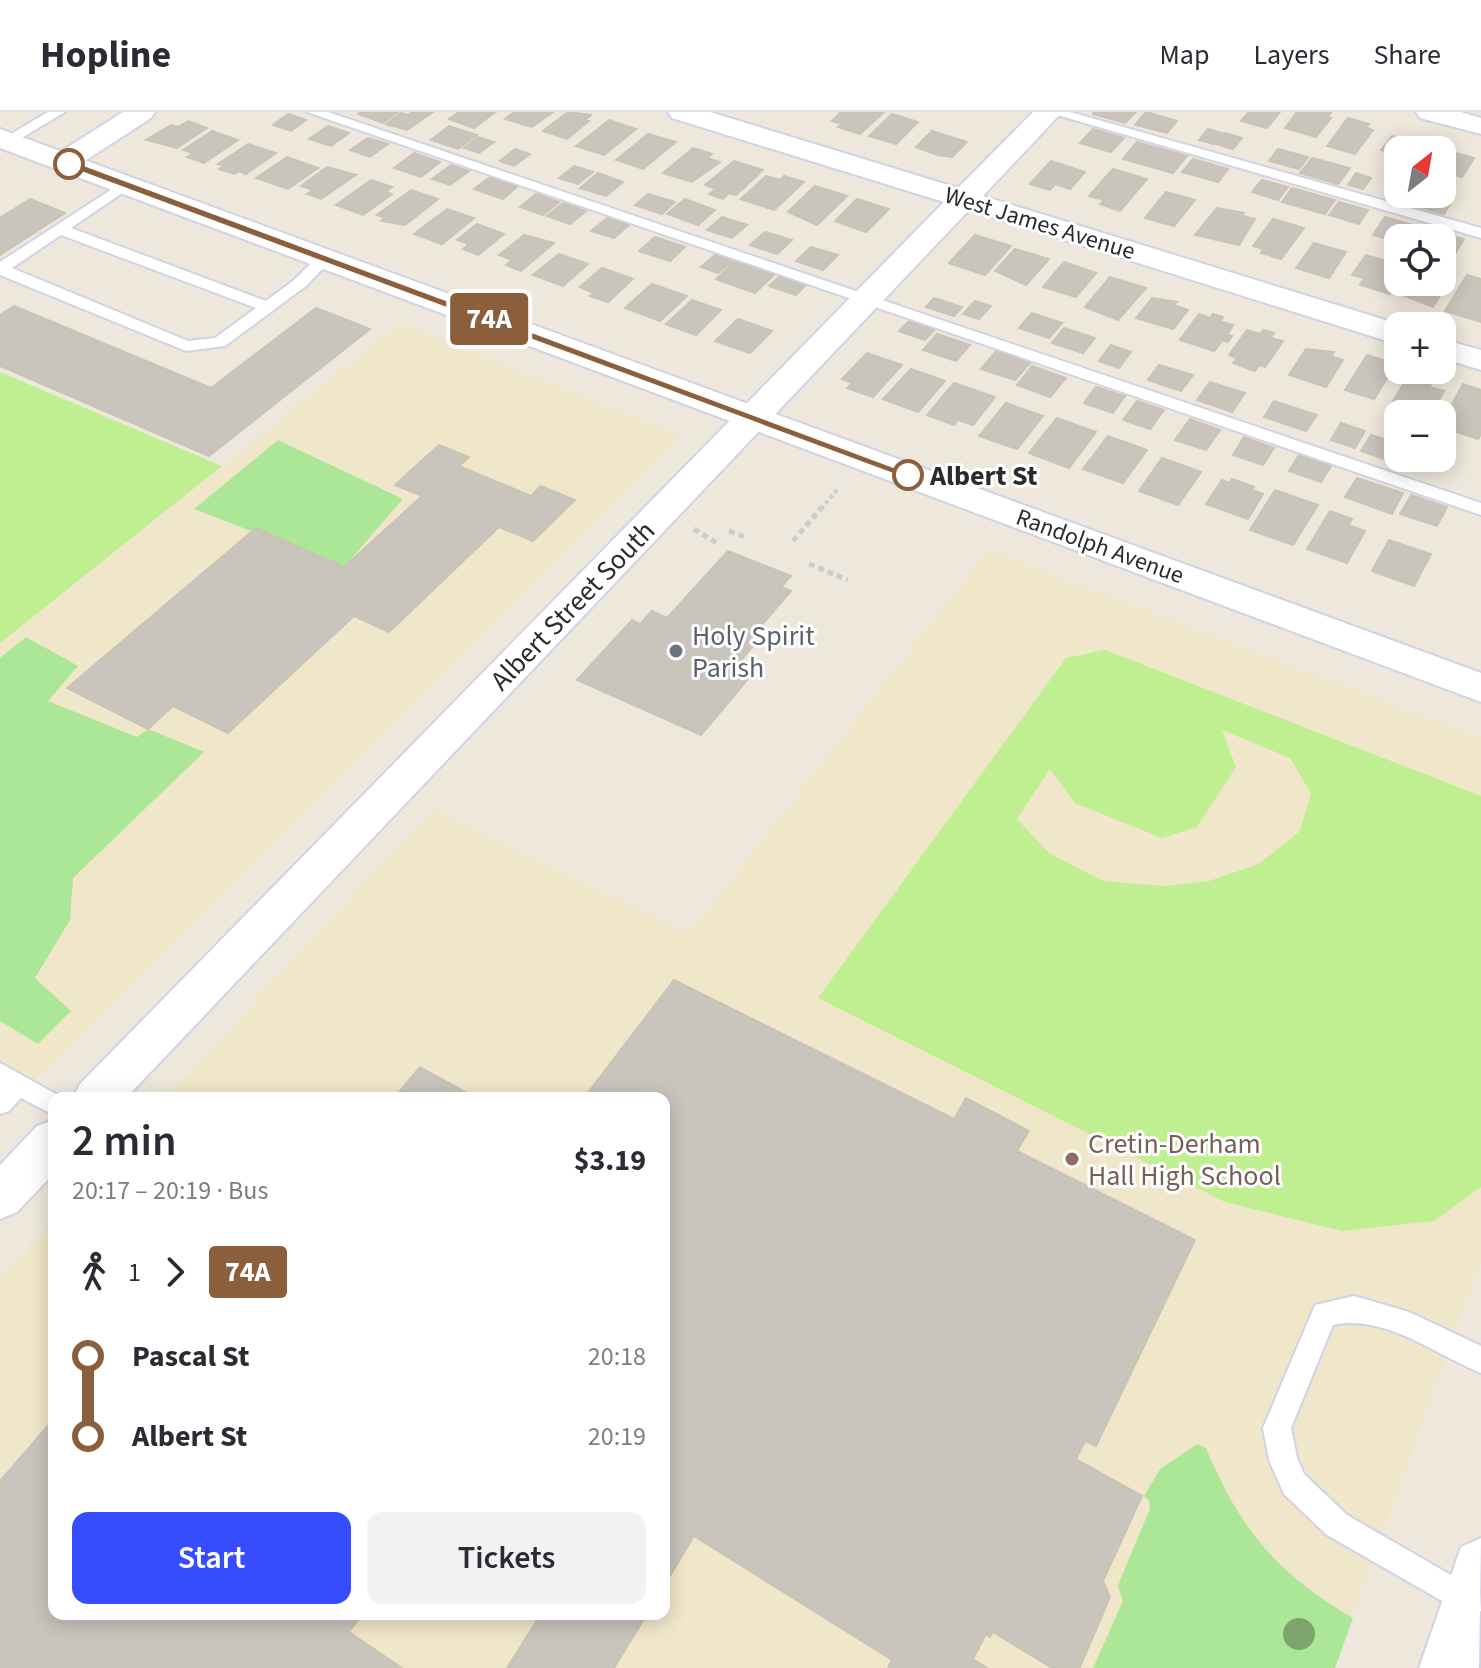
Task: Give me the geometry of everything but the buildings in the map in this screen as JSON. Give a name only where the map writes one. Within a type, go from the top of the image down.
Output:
[{"type":"main road","name":"Randolph Avenue","points":[[4,139],[1481,688]]},
{"type":"main road","points":[[1449,1668],[1475,1585]]},
{"type":"street","points":[[64,162],[141,112]]},
{"type":"street","name":"West James Avenue","points":[[682,112],[1384,330]]},
{"type":"street","name":"Albert Street South","points":[[102,1092],[866,299],[1051,112]]},
{"type":"street","points":[[1430,112],[1481,126]]},
{"type":"street","points":[[1456,352],[1481,360]]},
{"type":"street","points":[[0,1197],[48,1147]]},
{"type":"lane","points":[[4,139],[58,112]]},
{"type":"lane","points":[[314,112],[1481,509]]},
{"type":"lane","points":[[1051,112],[1481,233]]},
{"type":"lane","points":[[0,269],[126,184]]},
{"type":"lane","points":[[60,229],[267,307]]},
{"type":"lane","points":[[0,269],[186,346],[219,343],[300,283],[325,258]]},
{"type":"lane","points":[[0,1104],[9,1078],[48,1101]]},
{"type":"lane","points":[[1475,1585],[1337,1525],[1294,1484],[1283,1460],[1277,1428],[1324,1314],[1354,1308],[1400,1321],[1481,1360]]},
{"type":"path","points":[[793,541],[838,489]]},
{"type":"path","points":[[694,528],[717,543]]},
{"type":"path","points":[[729,531],[748,538]]},
{"type":"path","points":[[809,564],[848,580]]},
{"type":"shaded area","points":[[400,324],[681,436],[0,1115],[0,643]]},
{"type":"shaded area","name":"Cretin-Derham Hall High School","points":[[988,550],[1481,738],[1481,1261],[1334,1668],[0,1668],[0,1278],[48,1226],[48,1620],[670,1620],[670,1092],[172,1092],[433,808],[689,934]]},
{"type":"green space","points":[[0,372],[222,466],[0,643]]},
{"type":"green space","points":[[278,440],[403,499],[344,567],[194,509]]},
{"type":"green space","points":[[26,637],[78,666],[48,701],[137,737],[148,729],[204,752],[73,878],[70,920],[35,978],[71,1011],[38,1044],[0,1021],[0,658]]},
{"type":"green space","points":[[1105,650],[1481,796],[1481,1187],[1434,1221],[1342,1231],[1225,1202],[818,998],[1066,658]],"holes":[[[1222,730],[1290,758],[1311,793],[1300,831],[1259,864],[1209,881],[1165,886],[1103,881],[1049,853],[1017,819],[1050,769],[1075,803],[1162,838],[1197,827],[1236,767]]]},
{"type":"green space","points":[[1197,1444],[1206,1448],[1232,1502],[1263,1546],[1302,1584],[1353,1618],[1335,1668],[1093,1668],[1123,1601],[1118,1587],[1120,1580],[1150,1509],[1149,1500],[1144,1496],[1160,1469]]},
{"type":"bus line","name":"74A","points":[[69,164],[908,475]]},
{"type":"place","name":"Albert St","points":[[908,475]]},
{"type":"place","name":"Holy Spirit Parish","points":[[676,651]]},
{"type":"place","name":"Cretin-Derham Hall High School","points":[[1072,1159]]}]
